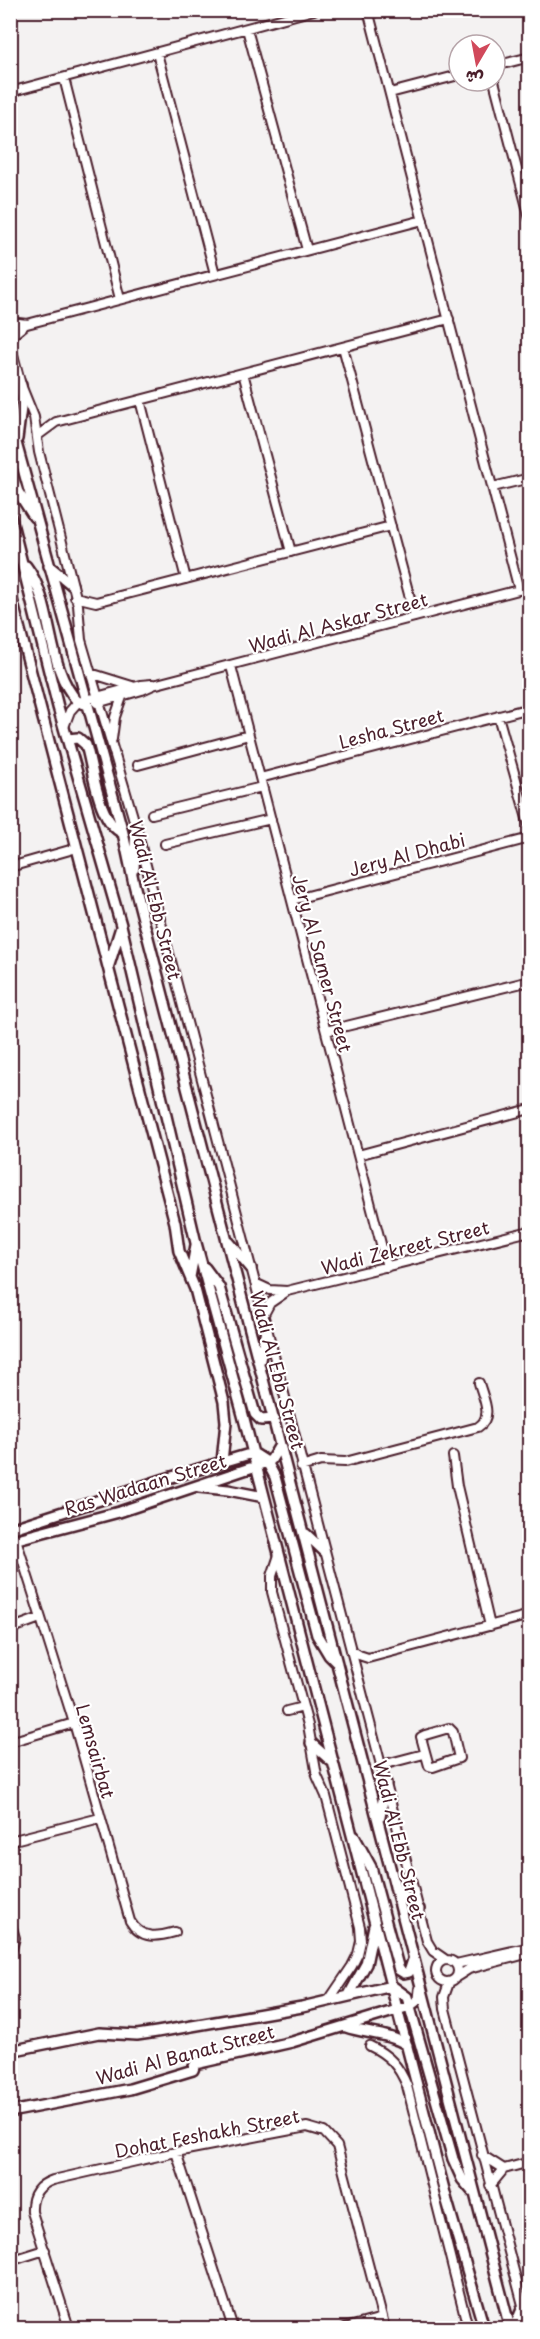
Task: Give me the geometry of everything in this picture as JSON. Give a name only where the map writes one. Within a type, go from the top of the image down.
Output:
[{"type":"street","points":[[10,92],[314,10]]},
{"type":"street","points":[[368,10],[519,590]]},
{"type":"street","points":[[247,29],[307,250]]},
{"type":"street","points":[[157,53],[215,274]]},
{"type":"street","points":[[507,63],[530,57]]},
{"type":"street","points":[[64,78],[120,300]]},
{"type":"street","points":[[390,93],[447,78]]},
{"type":"street","points":[[497,93],[530,219]]},
{"type":"street","points":[[423,220],[27,324],[18,329],[10,342],[21,385],[34,417],[80,616],[81,637],[90,673],[136,827],[262,1316],[429,1947],[436,1955],[456,1964],[530,1947]]},
{"type":"street","points":[[37,436],[56,422],[448,319]]},
{"type":"street","points":[[10,322],[27,324]]},
{"type":"street","points":[[343,347],[415,617]]},
{"type":"street","points":[[243,373],[291,552]]},
{"type":"street","points":[[16,445],[22,400],[21,385]]},
{"type":"street","points":[[140,400],[186,579]]},
{"type":"street","points":[[34,417],[56,422]]},
{"type":"street","name":"Wadi Al Ebb Street","points":[[10,421],[84,702],[123,832],[134,884],[380,1822],[420,1986],[512,2328]]},
{"type":"street","points":[[10,467],[22,500],[37,522]]},
{"type":"street","points":[[493,487],[530,478]]},
{"type":"street","points":[[10,515],[64,728],[121,925],[196,1243],[253,1453],[447,2201],[484,2328]]},
{"type":"street","points":[[80,616],[96,602],[391,525]]},
{"type":"street","points":[[23,561],[38,587],[64,681],[84,702],[70,711],[64,728]]},
{"type":"street","points":[[49,566],[72,585]]},
{"type":"street","name":"Wadi Al Askar Street","points":[[84,702],[122,696],[153,685],[530,587]]},
{"type":"street","points":[[10,592],[175,1223],[179,1251],[195,1289],[222,1393],[226,1422],[222,1462]]},
{"type":"street","points":[[75,597],[96,602]]},
{"type":"street","name":"Jery Al Samer Street","points":[[231,666],[387,1267]]},
{"type":"street","points":[[90,673],[133,687]]},
{"type":"street","name":"Wadi Al Askar Street","points":[[98,700],[133,687],[153,685]]},
{"type":"street","points":[[111,746],[115,717],[122,696]]},
{"type":"street","name":"Lesha Street","points":[[260,778],[530,708]]},
{"type":"street","points":[[498,716],[530,829]]},
{"type":"street","points":[[138,765],[249,735]]},
{"type":"street","points":[[67,739],[78,738],[86,745],[106,817],[115,830],[123,832]]},
{"type":"street","points":[[152,813],[262,787]]},
{"type":"street","points":[[165,844],[271,819]]},
{"type":"street","points":[[134,884],[136,827]]},
{"type":"street","name":"Jery Al Dhabi","points":[[292,900],[530,838]]},
{"type":"street","points":[[10,867],[77,848]]},
{"type":"street","points":[[108,967],[121,925]]},
{"type":"street","points":[[326,1031],[530,981]]},
{"type":"street","points":[[358,1155],[530,1109]]},
{"type":"street","name":"Wadi Zekreet Street","points":[[262,1316],[275,1298],[287,1291],[530,1231]]},
{"type":"street","points":[[227,1239],[251,1268]]},
{"type":"street","points":[[190,1277],[196,1243]]},
{"type":"street","points":[[203,1266],[219,1287],[255,1414],[261,1420],[274,1419]]},
{"type":"street","name":"Wadi Zekreet Street","points":[[255,1284],[270,1290],[287,1291]]},
{"type":"street","points":[[260,1365],[266,1329]]},
{"type":"street","points":[[302,1467],[321,1461],[345,1462],[478,1427],[484,1423],[487,1413],[479,1383]]},
{"type":"street","points":[[222,1393],[243,1415]]},
{"type":"street","points":[[267,1462],[275,1456],[280,1445]]},
{"type":"street","points":[[253,1453],[267,1462],[275,1477],[317,1635],[328,1655],[337,1664]]},
{"type":"street","name":"Ras Wadaan Street","points":[[10,1529],[253,1453]]},
{"type":"street","points":[[453,1456],[457,1486],[490,1626]]},
{"type":"street","name":"Ras Wadaan Street","points":[[13,1540],[99,1518],[267,1462]]},
{"type":"street","points":[[194,1487],[228,1490],[264,1497]]},
{"type":"street","points":[[304,1533],[324,1551]]},
{"type":"street","name":"Lemsairbat","points":[[13,1540],[74,1723],[100,1818],[134,1927],[139,1932],[153,1937],[175,1932]]},
{"type":"street","points":[[279,1555],[272,1576],[272,1587],[303,1707],[317,1776],[326,1796],[360,1927],[358,1954],[329,2000]]},
{"type":"street","points":[[351,1650],[368,1658],[530,1615]]},
{"type":"street","points":[[10,1629],[40,1618]]},
{"type":"street","points":[[358,1675],[368,1658]]},
{"type":"street","points":[[287,1711],[303,1707]]},
{"type":"street","points":[[10,1742],[74,1723]]},
{"type":"street","points":[[447,1728],[452,1731],[459,1754],[457,1760],[431,1767],[424,1754],[420,1740],[422,1736],[447,1728]]},
{"type":"street","points":[[311,1743],[333,1762]]},
{"type":"street","points":[[382,1765],[424,1754]]},
{"type":"street","points":[[380,1822],[386,1783]]},
{"type":"street","points":[[10,1841],[100,1818]]},
{"type":"street","points":[[350,1832],[360,1845],[371,1867],[399,1970],[404,1973],[409,1972],[413,1958]]},
{"type":"street","points":[[395,1887],[419,1909]]},
{"type":"street","points":[[349,1995],[369,1956],[375,1920]]},
{"type":"street","points":[[10,1921],[15,1938],[10,1955]]},
{"type":"street","points":[[529,2328],[482,2156],[445,2009],[444,1997],[449,1983],[470,1969],[530,1953]]},
{"type":"street","points":[[446,1960],[437,1967],[436,1975],[441,1981],[449,1983]]},
{"type":"street","points":[[456,1964],[458,1976]]},
{"type":"street","points":[[392,1986],[404,1993],[410,2006],[453,2159],[462,2179],[475,2193]]},
{"type":"street","name":"Wadi Al Banat Street","points":[[10,2051],[99,2033],[136,2035],[157,2032],[302,2007],[392,1986]]},
{"type":"street","points":[[410,2006],[418,1999],[420,1986]]},
{"type":"street","name":"Wadi Al Banat Street","points":[[10,2112],[152,2084],[193,2070],[195,2064],[292,2042],[410,2006]]},
{"type":"street","points":[[346,2027],[364,2033],[387,2036],[407,2045]]},
{"type":"street","points":[[370,2046],[395,2063],[404,2079],[468,2328]]},
{"type":"street","name":"Dohat Feshakh Street","points":[[69,2328],[32,2212],[33,2198],[41,2186],[53,2180],[176,2152],[301,2127],[324,2132],[339,2152],[385,2328]]},
{"type":"street","points":[[176,2152],[233,2328]]},
{"type":"street","points":[[482,2156],[504,2169]]},
{"type":"street","points":[[490,2186],[504,2169],[530,2162]]},
{"type":"street","points":[[10,2261],[45,2250]]},
{"type":"street","points":[[512,2328],[523,2307]]},
{"type":"street","points":[[345,2328],[382,2318]]}]
